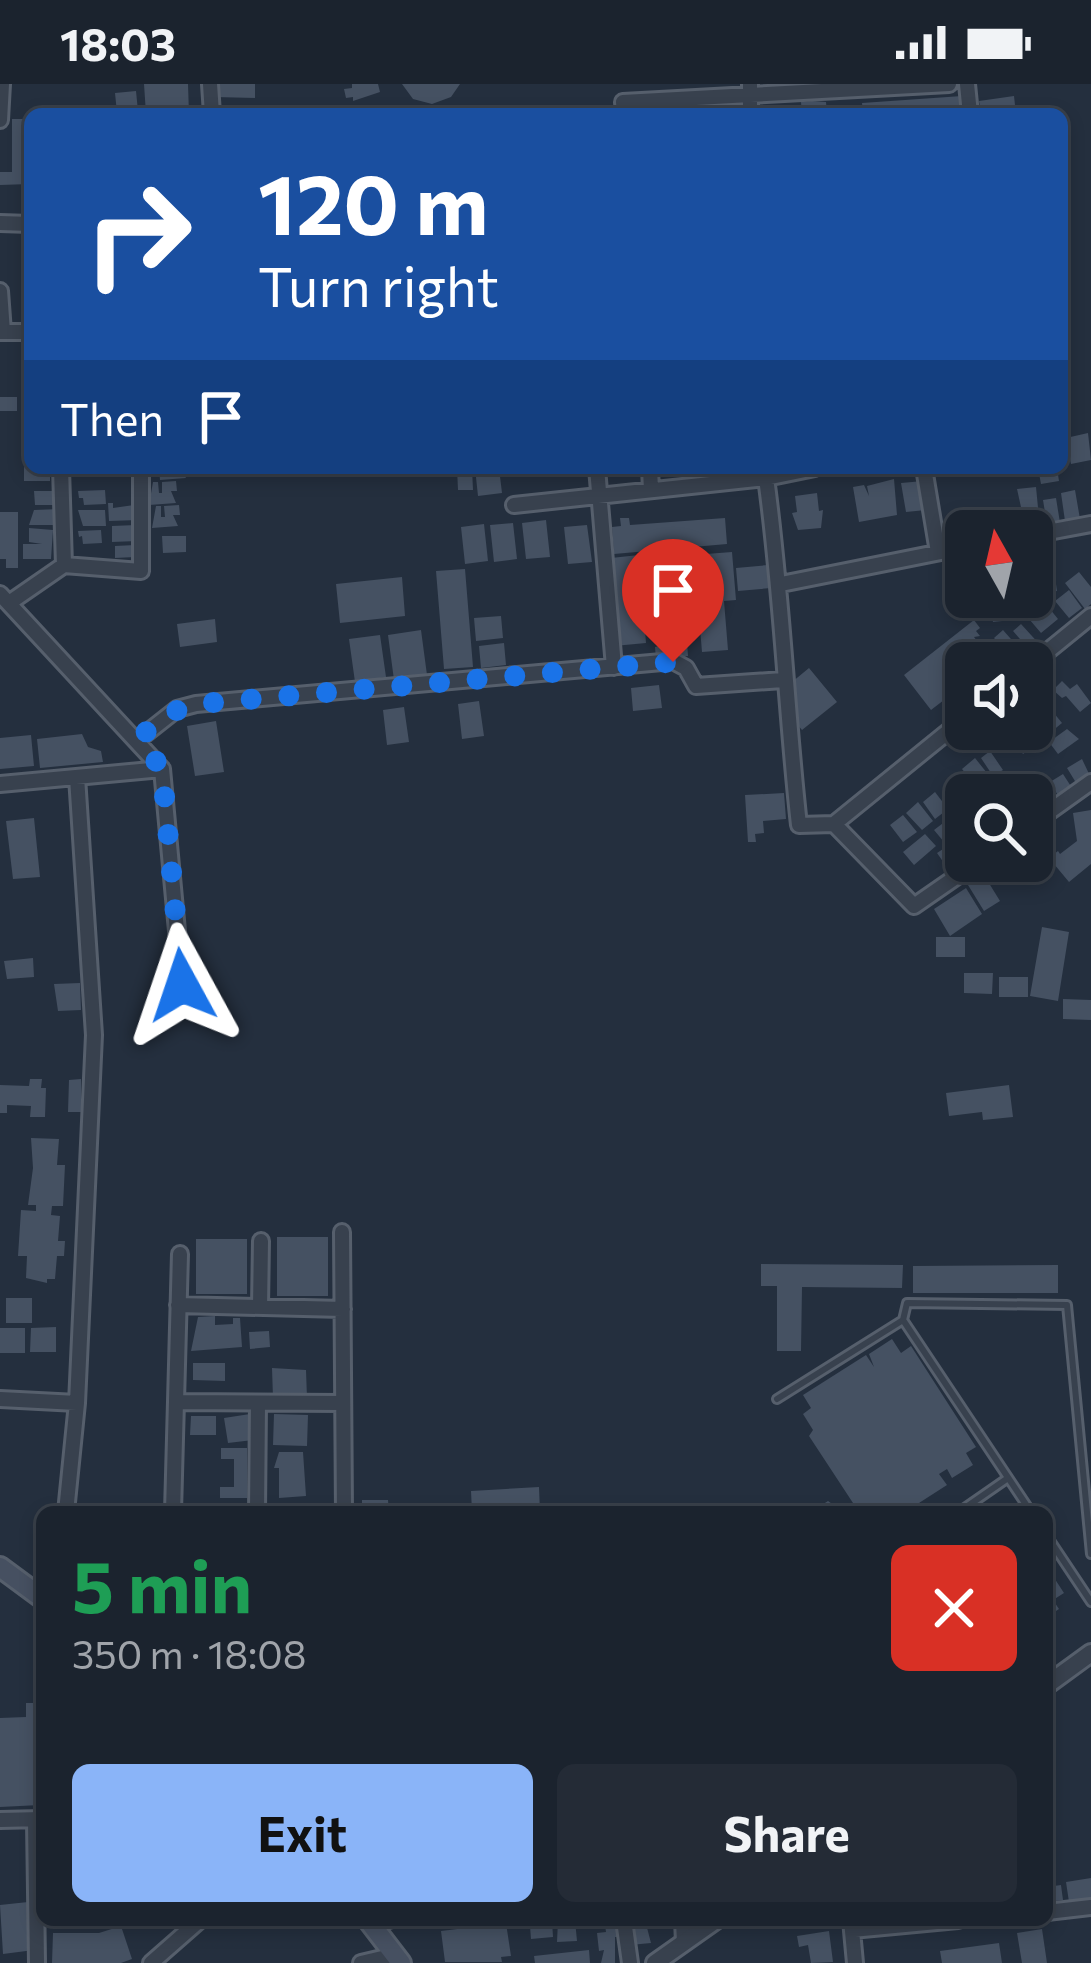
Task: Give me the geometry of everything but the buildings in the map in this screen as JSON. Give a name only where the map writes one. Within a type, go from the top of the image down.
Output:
[{"type":"main road","points":[[0,1567],[36,1594]]},
{"type":"main road","points":[[379,1926],[398,1959]]},
{"type":"street","points":[[0,120],[2,84]]},
{"type":"street","points":[[622,84],[624,108],[749,89],[949,84]]},
{"type":"street","points":[[0,291],[1,332]]},
{"type":"street","points":[[61,474],[64,565]]},
{"type":"street","points":[[141,474],[141,571],[64,565],[4,598],[162,769],[182,985]]},
{"type":"street","points":[[597,474],[614,667]]},
{"type":"street","points":[[650,474],[651,490]]},
{"type":"street","points":[[514,505],[759,474]]},
{"type":"street","points":[[766,474],[781,584],[783,680],[799,825],[834,824],[945,734]]},
{"type":"street","points":[[925,474],[938,552]]},
{"type":"street","points":[[1053,531],[1091,524]]},
{"type":"street","points":[[781,584],[945,551]]},
{"type":"street","points":[[1053,647],[1091,616]]},
{"type":"street","points":[[139,739],[177,709],[196,704],[673,662],[686,668],[696,686],[783,680]]},
{"type":"street","points":[[0,784],[162,769]]},
{"type":"street","points":[[67,1506],[77,1403],[94,1035],[77,777]]},
{"type":"street","points":[[1053,809],[1091,782]]},
{"type":"street","points":[[834,824],[914,907],[949,882]]},
{"type":"street","points":[[342,1232],[344,1506]]},
{"type":"street","points":[[260,1241],[260,1307]]},
{"type":"street","points":[[173,1506],[180,1254]]},
{"type":"street","points":[[178,1305],[343,1309]]},
{"type":"street","points":[[0,1399],[77,1403]]},
{"type":"street","points":[[176,1402],[344,1403]]},
{"type":"street","points":[[257,1506],[258,1403]]},
{"type":"street","points":[[1053,1681],[1091,1654]]},
{"type":"street","points":[[0,1820],[36,1819]]},
{"type":"street","points":[[1053,1911],[1091,1907]]},
{"type":"street","points":[[37,1926],[37,1963]]},
{"type":"street","points":[[159,1960],[194,1926]]},
{"type":"street","points":[[624,1926],[630,1963]]},
{"type":"street","points":[[655,1963],[682,1950],[709,1926]]},
{"type":"street","points":[[852,1926],[856,1963]]},
{"type":"street","points":[[361,1963],[398,1959]]},
{"type":"lane","points":[[778,1399],[903,1321],[907,1303],[1067,1305],[1091,1554]]},
{"type":"lane","points":[[903,1321],[1027,1506]]},
{"type":"lane","points":[[968,1506],[1008,1478]]},
{"type":"lane","points":[[1053,1545],[1091,1602]]},
{"type":"route","points":[[182,985],[162,769],[139,739],[153,724],[196,704],[673,662]]}]
